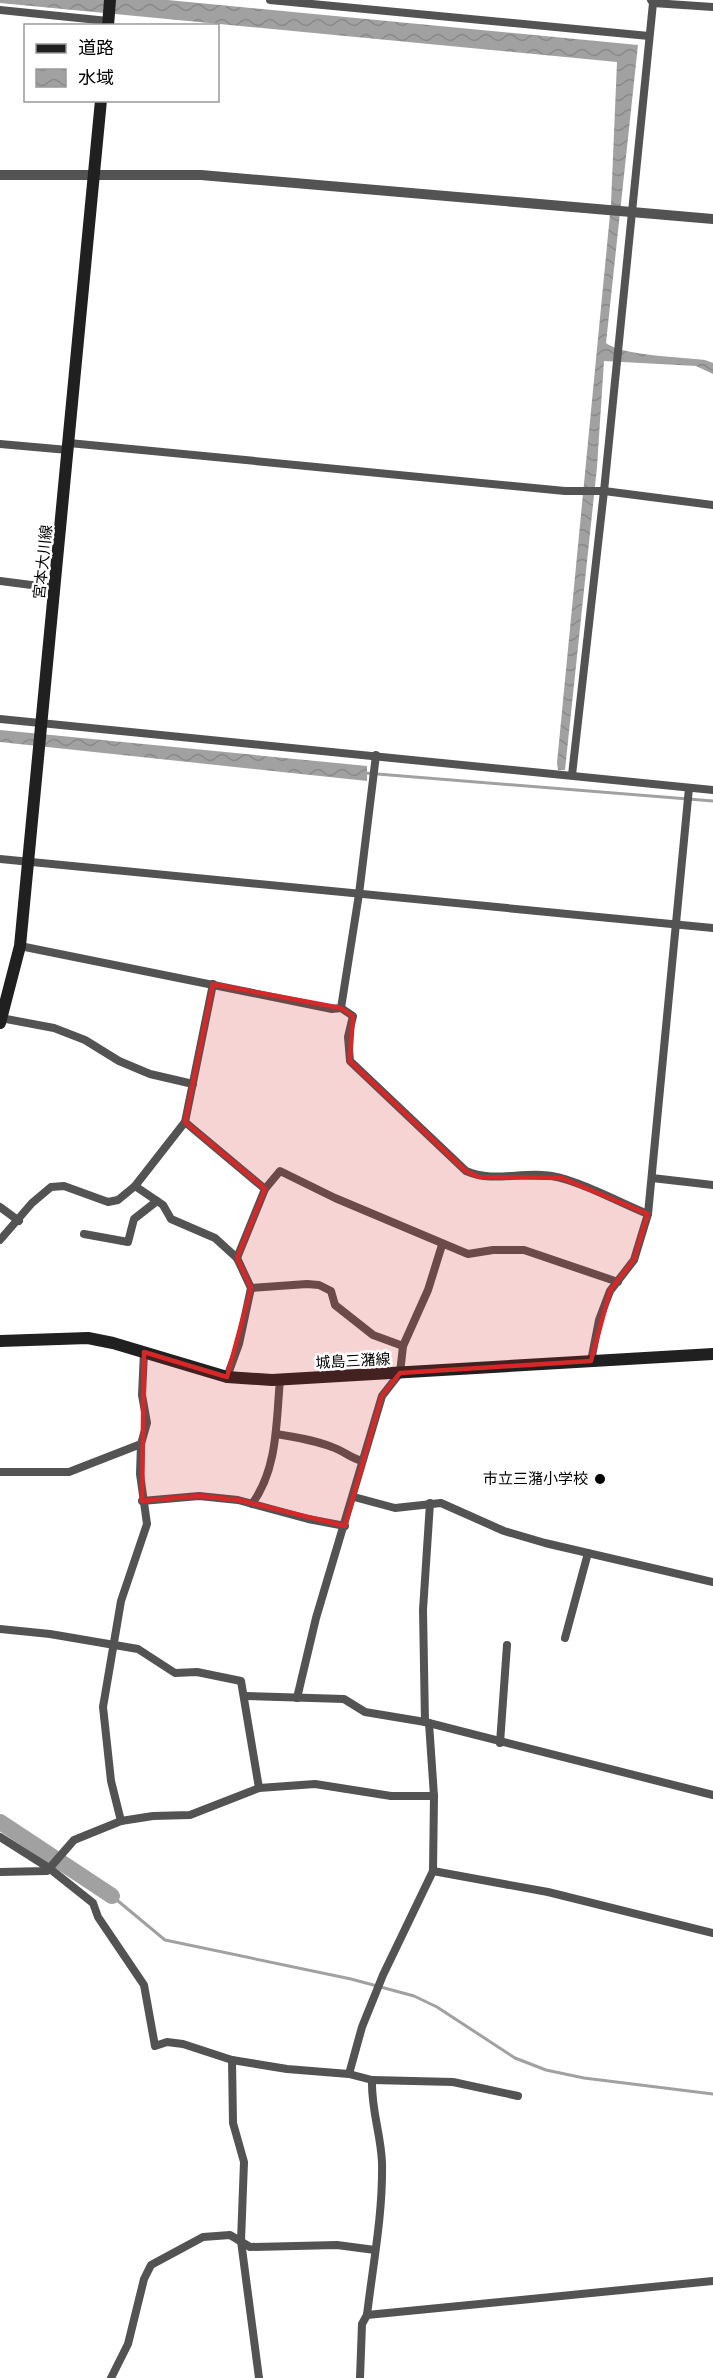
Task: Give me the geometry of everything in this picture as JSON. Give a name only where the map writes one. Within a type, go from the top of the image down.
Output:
[{"type":"main road","points":[[108,21],[110,0]]},
{"type":"main road","name":"宮本大川線","points":[[1,1021],[20,946],[101,102]]},
{"type":"main road","name":"城島三潴線","points":[[0,1341],[88,1338],[228,1377],[280,1380],[713,1354]]},
{"type":"street","points":[[270,0],[649,36]]},
{"type":"street","points":[[569,775],[632,213],[652,2],[713,7]]},
{"type":"street","points":[[0,10],[108,21]]},
{"type":"street","points":[[0,175],[201,175],[632,213],[711,217]]},
{"type":"street","points":[[0,444],[69,447],[565,491],[601,491],[713,505]]},
{"type":"street","points":[[0,581],[55,588]]},
{"type":"street","points":[[0,719],[41,726],[376,755],[713,790]]},
{"type":"street","points":[[341,1008],[359,894],[376,755]]},
{"type":"street","points":[[591,1361],[599,1320],[610,1291],[633,1260],[648,1214],[689,788]]},
{"type":"street","points":[[0,860],[713,928]]},
{"type":"street","points":[[20,946],[332,1009],[341,1008],[353,1016],[348,1037],[350,1061],[466,1171],[479,1177],[544,1174],[562,1178],[648,1214]]},
{"type":"street","points":[[0,1240],[19,1221],[32,1203],[51,1187],[64,1186],[108,1202],[118,1200],[135,1186],[185,1122],[213,984]]},
{"type":"street","points":[[1,1021],[54,1028],[85,1040],[119,1061],[150,1074],[193,1084]]},
{"type":"street","points":[[185,1122],[265,1189]]},
{"type":"street","points":[[237,1258],[265,1189],[280,1171],[335,1198],[468,1254],[493,1250],[524,1250],[618,1282]]},
{"type":"street","points":[[652,1178],[713,1185]]},
{"type":"street","points":[[135,1186],[157,1201],[171,1219],[208,1233],[237,1258],[251,1288],[239,1344],[228,1377]]},
{"type":"street","points":[[84,1234],[128,1242],[134,1219],[157,1201]]},
{"type":"street","points":[[0,1207],[19,1221]]},
{"type":"street","points":[[297,1698],[302,1672],[382,1396],[400,1373],[403,1346],[428,1290],[442,1245]]},
{"type":"street","points":[[251,1288],[320,1285],[331,1291],[335,1305],[373,1335],[403,1346]]},
{"type":"street","points":[[121,1821],[111,1781],[103,1707],[121,1601],[147,1524],[140,1474],[141,1444],[147,1423],[142,1395],[144,1352]]},
{"type":"street","points":[[252,1504],[263,1488],[268,1475],[276,1434],[280,1380]]},
{"type":"street","points":[[276,1434],[318,1441],[341,1450],[350,1458],[362,1461]]},
{"type":"street","points":[[0,1472],[69,1472],[141,1444]]},
{"type":"street","points":[[142,1501],[199,1496],[238,1500],[308,1519],[345,1526]]},
{"type":"street","points":[[354,1497],[395,1508],[441,1503],[504,1531],[713,1582]]},
{"type":"street","points":[[349,2074],[362,2027],[383,1975],[433,1871],[434,1796],[427,1723],[423,1610],[430,1503]]},
{"type":"street","points":[[565,1638],[588,1553]]},
{"type":"street","points":[[0,1629],[138,1648],[153,1655],[175,1673],[197,1672],[241,1681],[259,1788]]},
{"type":"street","points":[[500,1743],[507,1645]]},
{"type":"street","points":[[244,1696],[344,1699],[365,1712],[427,1723],[713,1795]]},
{"type":"street","points":[[0,1872],[47,1871],[74,1840],[121,1821],[153,1816],[190,1815],[259,1788],[315,1784],[391,1796],[434,1796]]},
{"type":"street","points":[[0,1837],[49,1868],[93,1903],[98,1917],[144,1985],[155,2046],[167,2042],[183,2044],[232,2060],[287,2069],[349,2074],[372,2080],[453,2082],[518,2096]]},
{"type":"street","points":[[433,1871],[548,1892],[713,1933]]},
{"type":"street","points":[[232,2060],[233,2123],[244,2162],[241,2241],[259,2378]]},
{"type":"street","points":[[360,2378],[362,2324],[367,2315],[380,2222],[381,2144],[371,2105],[372,2080]]},
{"type":"street","points":[[111,2378],[128,2344],[144,2279],[151,2265],[203,2237],[230,2235],[250,2247],[337,2245],[375,2250]]},
{"type":"street","points":[[367,2315],[713,2281]]},
{"type":"highlighted area","points":[[213,984],[341,1008],[353,1016],[350,1061],[466,1171],[479,1177],[562,1178],[648,1214],[634,1260],[610,1291],[591,1361],[400,1373],[382,1396],[345,1526],[238,1500],[199,1496],[142,1501],[144,1352],[227,1377],[251,1288],[237,1258],[265,1189],[185,1122]]},
{"type":"water","points":[[0,0],[168,0],[638,45],[606,343],[625,351],[705,360],[713,363],[713,374],[696,366],[604,361],[597,467],[565,770],[558,770],[557,763],[611,204],[617,62],[0,3]]},
{"type":"water","points":[[0,730],[367,766],[367,781],[0,742]]},
{"type":"waterway","points":[[365,773],[713,801]]},
{"type":"waterway","points":[[0,1822],[112,1896]]},
{"type":"waterway","points":[[112,1896],[165,1940],[351,1979],[414,1996],[437,2007],[515,2058],[546,2070],[584,2078],[713,2094]]},
{"type":"place","name":"市立三潴小学校","points":[[600,1479]]}]
